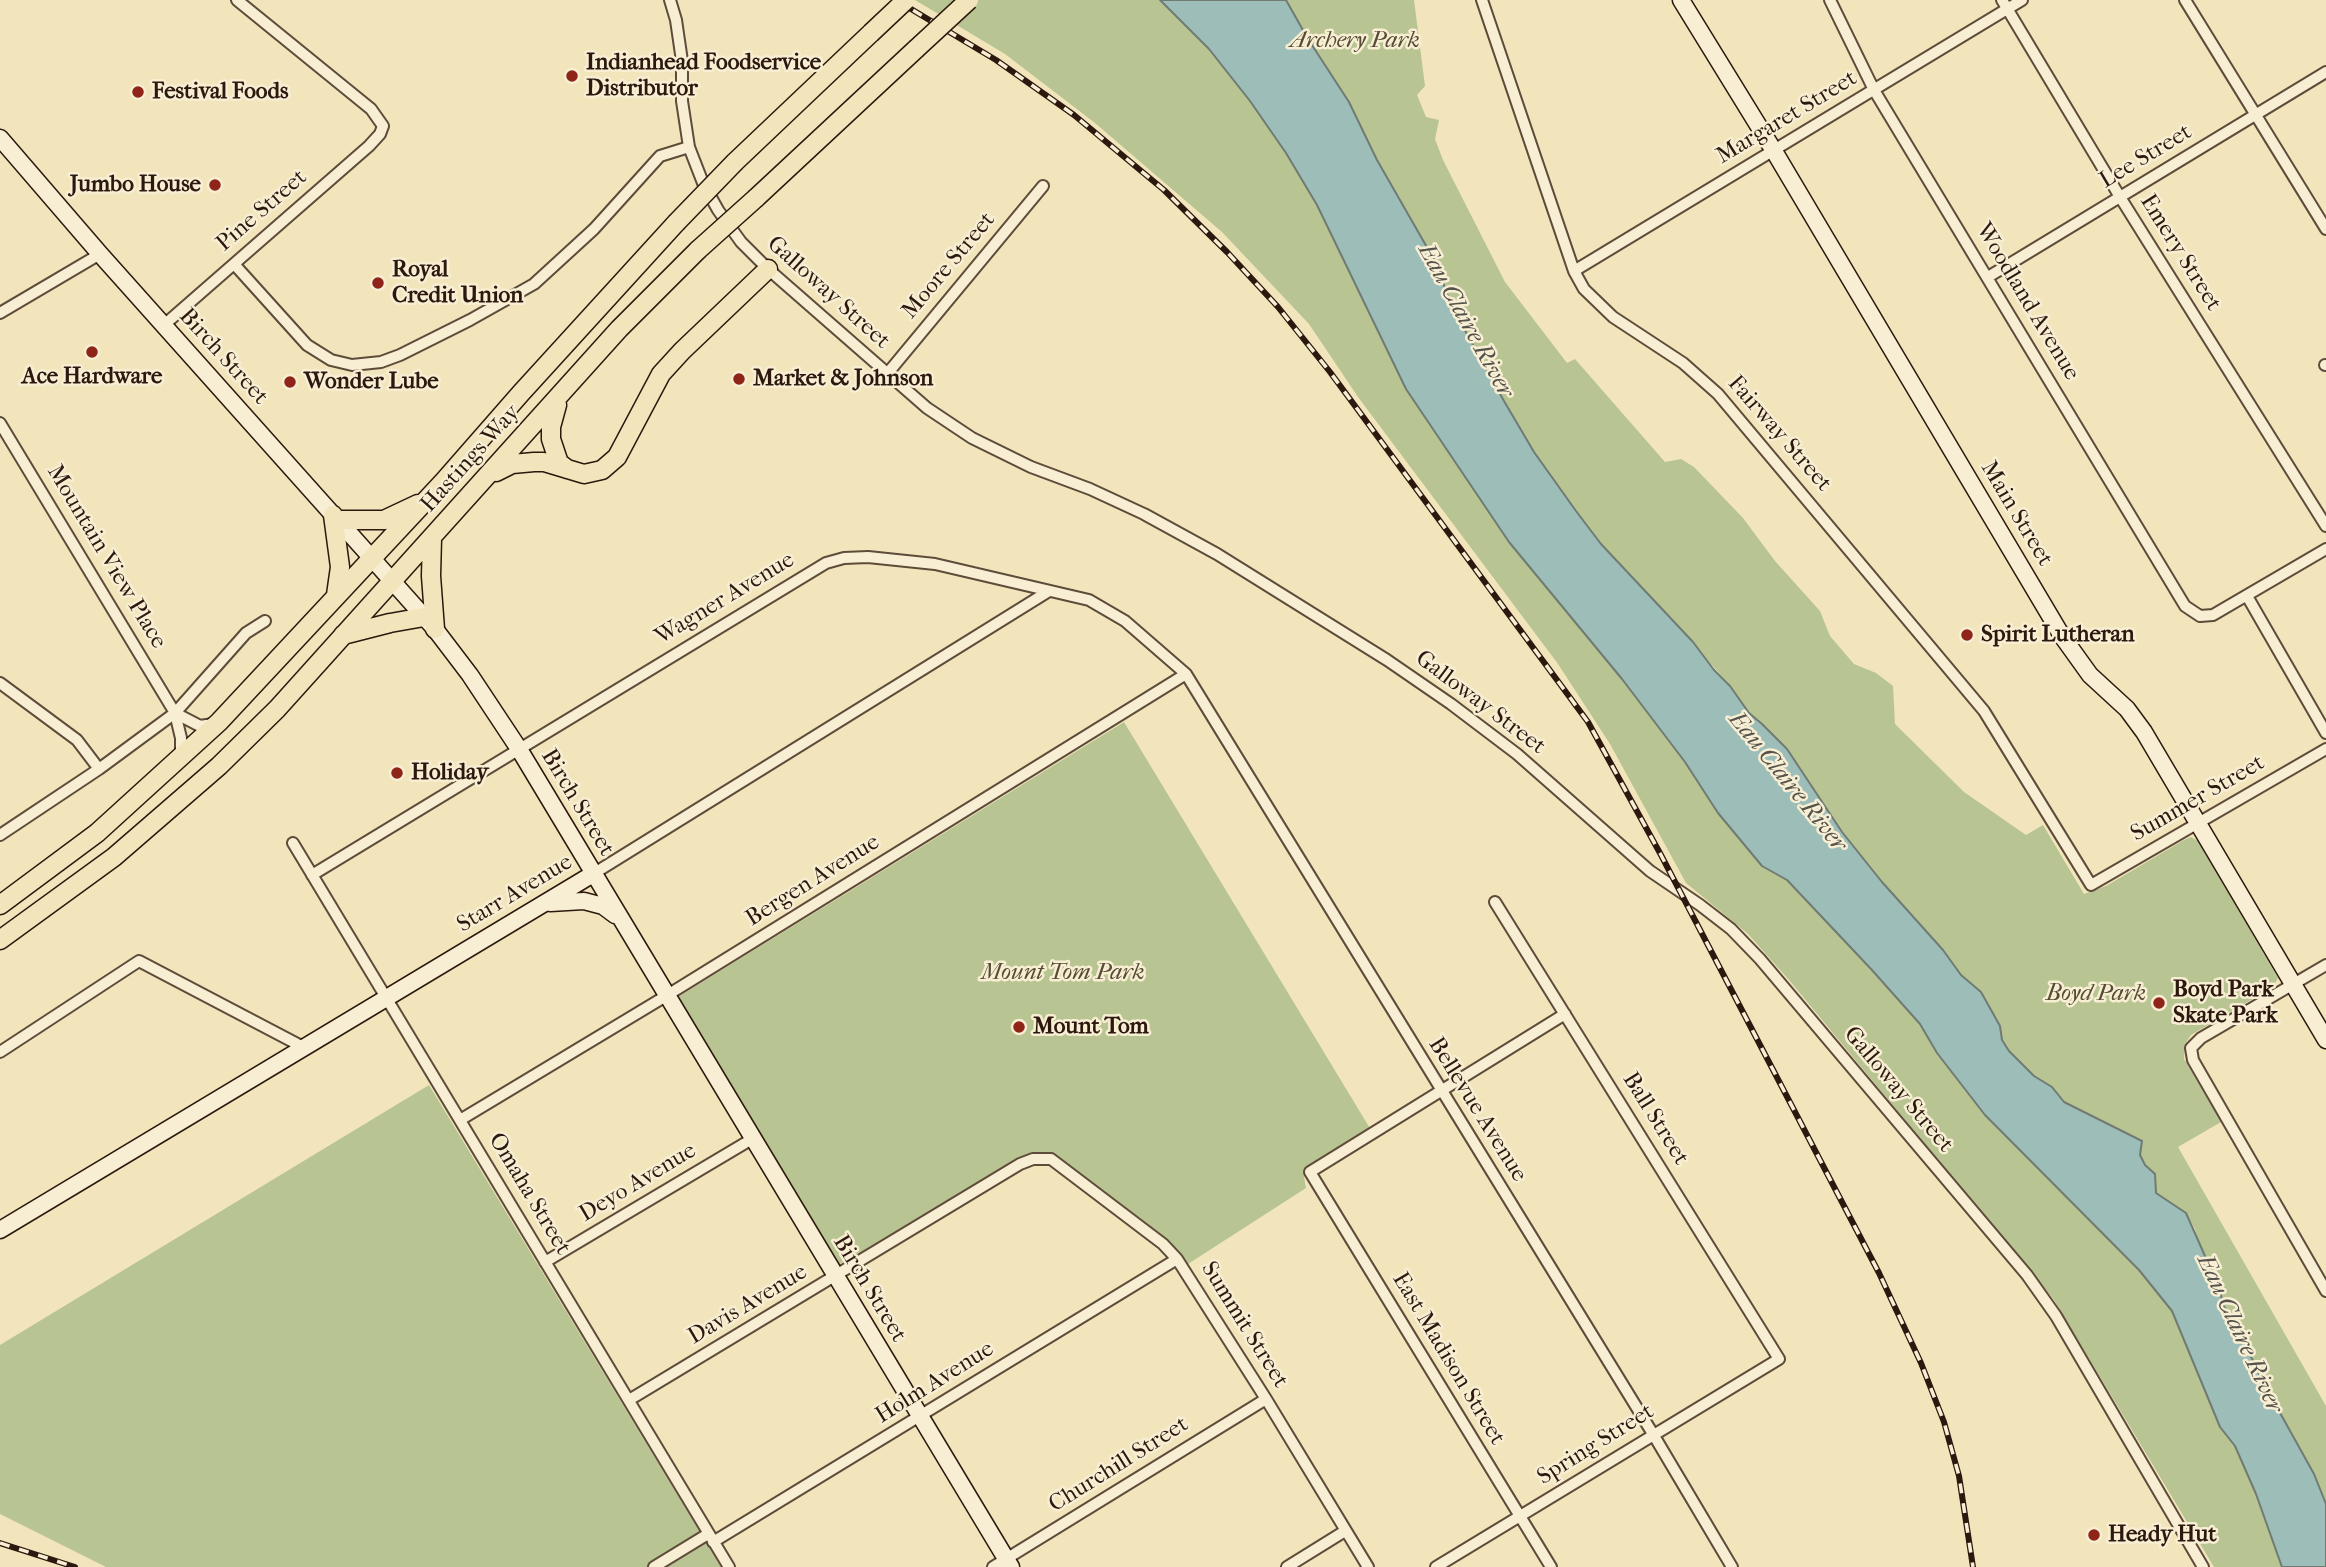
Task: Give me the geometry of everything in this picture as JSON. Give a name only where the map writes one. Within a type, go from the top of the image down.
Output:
[{"type":"main road","name":"Hastings Way","points":[[0,905],[97,833],[219,722],[425,502],[676,223],[735,162],[906,0]]},
{"type":"main road","name":"Hastings Way","points":[[0,940],[114,857],[219,766],[277,709],[619,329],[698,250],[969,0]]},
{"type":"main road","points":[[485,480],[512,464],[543,462],[584,474],[601,470],[617,457],[662,374],[681,351],[768,269]]},
{"type":"main road","points":[[558,398],[551,439],[559,463],[567,469]]},
{"type":"main road","points":[[336,595],[340,566],[336,518],[384,520],[425,502]]},
{"type":"main road","points":[[343,635],[390,622],[429,623],[432,538]]},
{"type":"street","name":"Pine Street","points":[[164,325],[369,146],[380,134],[383,126],[371,109],[237,0]]},
{"type":"street","name":"Galloway Street","points":[[670,0],[682,61],[682,101],[689,147],[703,183],[741,242],[768,269],[927,408],[972,438],[1031,467],[1090,489],[1144,514],[1217,554],[1387,660],[1506,746],[1650,871],[1731,929],[2027,1275],[2056,1316],[2203,1567]]},
{"type":"street","name":"Fairway Street","points":[[1482,0],[1574,271],[1584,289],[1613,317],[1691,369],[1727,404],[1984,711],[2091,885]]},
{"type":"street","name":"Main Street","points":[[1681,0],[1774,151],[2062,636],[2090,675],[2127,709],[2144,732],[2326,1040]]},
{"type":"street","name":"Woodland Avenue","points":[[1830,0],[1874,90],[2185,606],[2200,616],[2213,615],[2247,596]]},
{"type":"street","name":"Margaret Street","points":[[1574,271],[1874,90],[2004,4],[2022,0]]},
{"type":"street","points":[[2185,0],[2326,229]]},
{"type":"street","name":"Emery Street","points":[[2004,4],[2120,197],[2326,526]]},
{"type":"street","name":"Lee Street","points":[[1988,277],[2326,72]]},
{"type":"street","name":"Birch Street","points":[[0,138],[372,558],[463,665],[519,749],[619,920],[920,1417],[1003,1564]]},
{"type":"street","points":[[234,264],[307,345],[331,360],[352,365],[380,362],[400,355],[470,320],[534,284],[594,229],[660,156],[689,147]]},
{"type":"street","name":"Moore Street","points":[[887,374],[1043,186]]},
{"type":"street","points":[[0,313],[100,254]]},
{"type":"street","name":"Mountain View Place","points":[[0,423],[175,713],[181,738],[181,756]]},
{"type":"street","points":[[2326,550],[2247,596],[2326,733]]},
{"type":"street","name":"Wagner Avenue","points":[[312,874],[826,563],[844,558],[868,557],[935,564],[1089,600],[1125,621],[1186,674]]},
{"type":"street","name":"Starr Avenue","points":[[0,1230],[593,874],[1049,591]]},
{"type":"street","points":[[0,835],[99,769],[175,713],[246,633],[265,621]]},
{"type":"street","name":"Bergen Avenue","points":[[460,1120],[666,996],[1186,674]]},
{"type":"street","name":"Bellevue Avenue","points":[[1186,674],[1732,1567]]},
{"type":"street","points":[[0,683],[77,740],[99,769]]},
{"type":"street","points":[[175,713],[200,726],[219,722]]},
{"type":"street","name":"Summer Street","points":[[2091,885],[2326,749]]},
{"type":"street","name":"Omaha Street","points":[[293,843],[729,1567]]},
{"type":"street","points":[[541,905],[584,901],[603,906],[619,920]]},
{"type":"street","name":"Ball Street","points":[[1495,902],[1779,1359]]},
{"type":"street","points":[[0,1052],[139,961],[303,1047]]},
{"type":"street","points":[[2326,965],[2201,1038],[2191,1048],[2193,1060],[2326,1291]]},
{"type":"street","points":[[1441,1092],[1565,1014]]},
{"type":"street","name":"East Madison Street","points":[[1441,1092],[1310,1172],[1551,1567]]},
{"type":"street","name":"Deyo Avenue","points":[[545,1262],[752,1139]]},
{"type":"street","name":"Davis Avenue","points":[[629,1400],[1020,1164],[1033,1159]]},
{"type":"street","name":"Summit Street","points":[[1033,1159],[1051,1159],[1163,1244],[1177,1259],[1266,1398],[1368,1567]]},
{"type":"street","name":"Holm Avenue","points":[[654,1567],[710,1538],[920,1417],[1177,1259]]},
{"type":"street","name":"Spring Street","points":[[1436,1567],[1779,1359]]},
{"type":"street","name":"Churchill Street","points":[[1003,1564],[1266,1398]]},
{"type":"street","points":[[1287,1567],[1345,1531]]},
{"type":"green space","points":[[915,0],[1160,0],[1209,49],[1286,153],[1317,205],[1406,389],[1509,542],[1622,679],[1685,762],[1718,814],[1762,866],[1787,880],[1871,969],[1920,1024],[1937,1053],[1985,1115],[2139,1270],[2172,1311],[2220,1427],[2235,1446],[2256,1494],[2282,1567],[2214,1567],[2054,1300],[1789,980],[1748,934],[1686,883],[1610,744],[1558,664],[1358,397],[1309,324],[1222,232],[1095,123],[1005,54]]},
{"type":"green space","name":"Boyd Park","points":[[1286,0],[1414,0],[1425,86],[1417,95],[1426,117],[1439,120],[1435,139],[1443,160],[1505,282],[1567,363],[1575,359],[1665,462],[1681,459],[1694,467],[1743,518],[1775,561],[1820,611],[1830,636],[1854,664],[1876,673],[1893,686],[1895,724],[1964,792],[2026,835],[2043,825],[2084,894],[2106,886],[2184,840],[2191,837],[2198,841],[2278,978],[2273,987],[2191,1035],[2185,1044],[2184,1059],[2221,1122],[2178,1147],[2326,1406],[2326,1504],[2314,1474],[2223,1304],[2195,1229],[2186,1213],[2156,1193],[2155,1174],[2145,1165],[2140,1155],[2142,1141],[2064,1102],[2052,1087],[2034,1076],[2009,1051],[2002,1040],[2000,1026],[1981,992],[1961,975],[1943,950],[1882,882],[1842,832],[1787,749],[1749,713],[1730,685],[1601,544],[1576,511],[1534,452],[1504,401],[1451,305],[1436,263],[1377,160],[1349,102],[1307,39]]},
{"type":"green space","name":"Mount Tom Park","points":[[1124,722],[1371,1130],[1307,1172],[1304,1177],[1306,1188],[1188,1264],[1175,1248],[1152,1228],[1051,1155],[1040,1153],[1021,1157],[899,1231],[839,1264],[835,1262],[678,997]]},
{"type":"green space","points":[[429,1085],[721,1567],[106,1567],[0,1514],[0,1345]]},
{"type":"water","name":"Eau Claire River","points":[[1160,0],[1286,0],[1349,102],[1377,160],[1436,263],[1451,305],[1504,401],[1534,452],[1576,511],[1601,544],[1693,642],[1749,713],[1787,749],[1842,832],[1882,882],[1943,950],[1961,975],[1981,992],[2000,1026],[2002,1040],[2009,1051],[2034,1076],[2052,1087],[2064,1102],[2142,1141],[2140,1155],[2145,1165],[2155,1174],[2156,1193],[2186,1213],[2220,1290],[2223,1305],[2314,1474],[2326,1504],[2326,1567],[2282,1567],[2256,1494],[2235,1446],[2220,1427],[2172,1311],[2139,1270],[1985,1115],[1937,1053],[1920,1024],[1871,969],[1787,880],[1762,866],[1718,813],[1685,762],[1622,679],[1509,542],[1406,389],[1317,205],[1286,153],[1209,49]]},
{"type":"railway","points":[[896,0],[996,60],[1074,115],[1164,190],[1227,252],[1278,307],[1330,372],[1588,722],[1661,855],[1879,1273],[1921,1363],[1944,1422],[1959,1476],[1973,1567]]},
{"type":"railway","points":[[0,1543],[75,1567]]},
{"type":"place","name":"Indianhead Foodservice Distributor","points":[[572,76]]},
{"type":"place","name":"Festival Foods","points":[[138,92]]},
{"type":"place","name":"Jumbo House","points":[[215,185]]},
{"type":"place","name":"Royal Credit Union","points":[[378,283]]},
{"type":"place","name":"Ace Hardware","points":[[92,352]]},
{"type":"place","name":"Market & Johnson","points":[[739,379]]},
{"type":"place","name":"Wonder Lube","points":[[290,382]]},
{"type":"place","name":"Spirit Lutheran","points":[[1967,635]]},
{"type":"place","name":"Holiday","points":[[397,773]]},
{"type":"place","name":"Boyd Park Skate Park","points":[[2159,1003]]},
{"type":"place","name":"Mount Tom","points":[[1019,1027]]},
{"type":"place","name":"Heady Hut","points":[[2094,1535]]},
{"type":"park label","name":"Archery Park","points":[[1355,41]]}]
